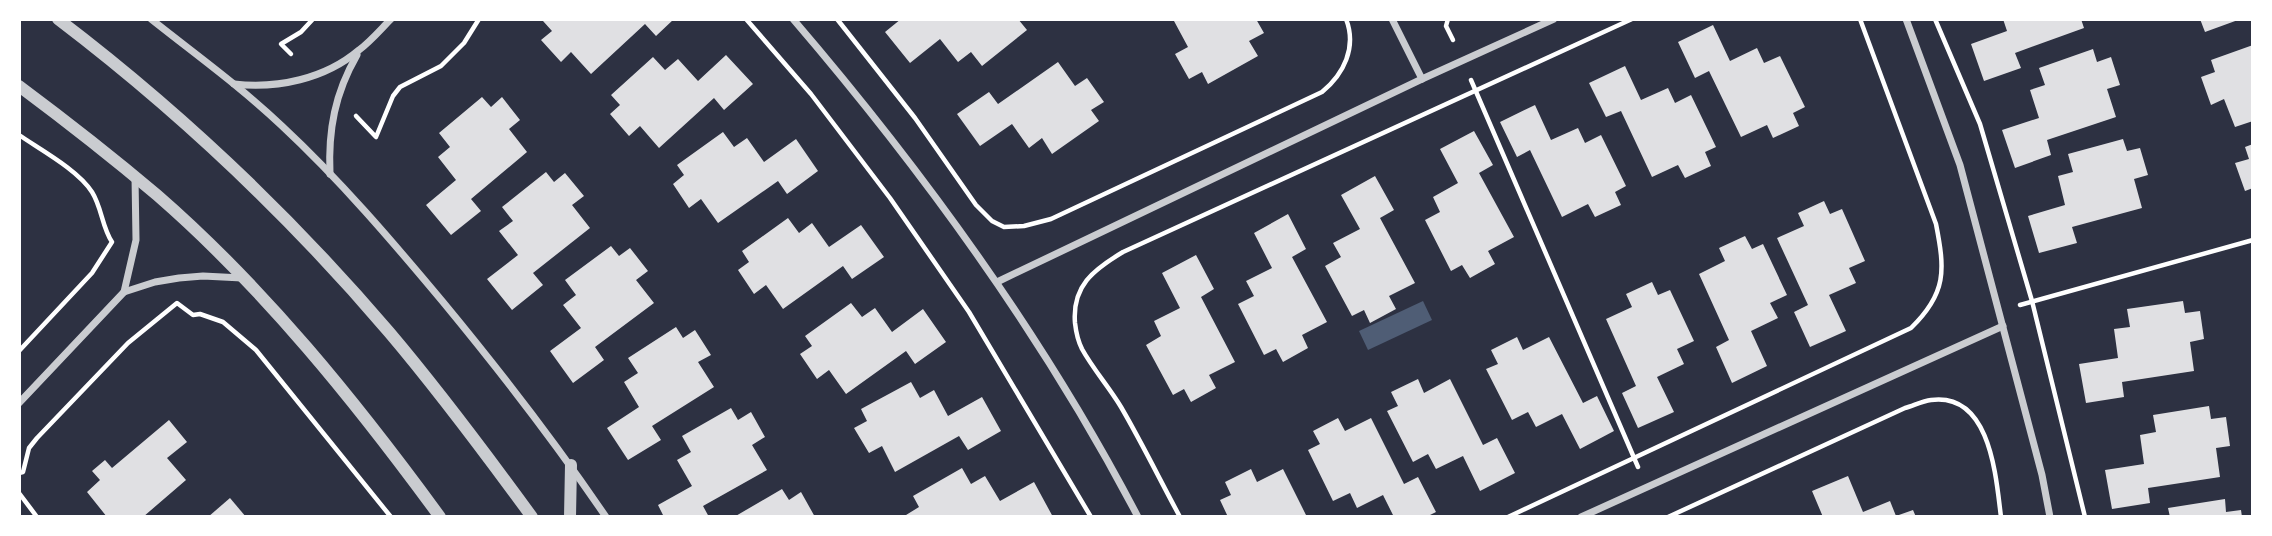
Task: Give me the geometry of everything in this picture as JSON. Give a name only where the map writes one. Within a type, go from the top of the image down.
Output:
[{"type":"street","points":[[58,19],[137,80],[207,142],[271,205],[388,332],[480,447],[531,517]]},
{"type":"street","points":[[151,19],[280,124],[330,174],[448,308],[571,466],[606,517]]},
{"type":"street","points":[[232,83],[260,87],[314,75],[359,51],[391,19]]},
{"type":"street","points":[[793,19],[908,159],[997,282],[1061,379],[1138,517]]},
{"type":"street","points":[[1392,19],[1422,79]]},
{"type":"street","points":[[997,282],[1422,79],[1554,19]]},
{"type":"street","points":[[1906,19],[1960,165],[2042,475],[2050,517]]},
{"type":"street","points":[[330,174],[329,144],[337,97],[346,73],[359,51]]},
{"type":"street","points":[[19,86],[135,177],[188,223],[243,278],[349,400],[440,517]]},
{"type":"street","points":[[124,292],[136,240],[135,177]]},
{"type":"street","points":[[19,402],[124,292],[179,278],[243,278]]},
{"type":"street","points":[[1581,517],[2003,326]]},
{"type":"street","points":[[570,517],[571,466]]},
{"type":"path","points":[[291,54],[281,44],[302,32],[313,19]]},
{"type":"path","points":[[356,115],[376,138],[393,96],[400,87],[441,66],[464,43],[479,19]]},
{"type":"path","points":[[746,19],[811,94],[914,232],[969,312],[1091,517]]},
{"type":"path","points":[[837,19],[915,118],[976,205],[992,221],[1004,227],[1024,226],[1051,219],[1322,92],[1342,71],[1347,58],[1350,44],[1346,19]]},
{"type":"path","points":[[1448,19],[1446,26],[1646,487]]},
{"type":"path","points":[[1180,517],[1120,406],[1081,347],[1075,302],[1080,289],[1097,270],[1123,252],[1632,19]]},
{"type":"path","points":[[1508,517],[1911,328],[1935,300],[1942,259],[1936,224],[1860,19]]},
{"type":"path","points":[[1935,19],[1980,124],[2032,301],[2085,517]]},
{"type":"path","points":[[19,135],[86,183],[98,204],[106,233],[112,242],[86,280],[19,351]]},
{"type":"path","points":[[1999,310],[2253,240]]},
{"type":"path","points":[[19,473],[23,472],[29,449],[37,438],[128,343],[177,303],[192,315],[200,314],[223,322],[256,350],[391,517]]},
{"type":"path","points":[[1668,517],[1905,408],[1932,400],[1962,407],[1970,413],[1985,435],[1993,457],[2001,517]]},
{"type":"path","points":[[19,493],[37,517]]},
{"type":"water","points":[[1423,301],[1432,320],[1368,350],[1359,331]]},
{"type":"building","points":[[674,19],[656,36],[645,24],[591,74],[571,52],[561,62],[541,40],[552,31],[543,21]]},
{"type":"building","points":[[901,19],[1018,19],[1027,30],[982,66],[971,52],[958,62],[940,39],[910,63],[885,32]]},
{"type":"building","points":[[1256,19],[1264,33],[1249,41],[1258,56],[1208,84],[1202,72],[1189,79],[1175,54],[1188,47],[1174,21]]},
{"type":"building","points":[[2003,19],[2081,19],[2084,28],[2015,53],[2021,68],[1984,81],[1971,44],[2007,31]]},
{"type":"building","points":[[2200,19],[2238,19],[2238,20],[2205,32]]},
{"type":"building","points":[[1713,25],[1730,61],[1757,48],[1764,63],[1780,56],[1805,107],[1793,113],[1799,126],[1773,138],[1767,125],[1741,137],[1709,71],[1695,78],[1678,42]]},
{"type":"building","points":[[2253,45],[2253,121],[2235,127],[2224,99],[2211,105],[2201,77],[2215,72],[2211,60]]},
{"type":"building","points":[[2093,49],[2097,62],[2111,57],[2120,85],[2107,89],[2116,117],[2047,140],[2051,155],[2015,168],[2002,130],[2039,118],[2030,90],[2045,85],[2039,68]]},
{"type":"building","points":[[726,55],[753,84],[724,110],[714,98],[659,148],[640,126],[629,136],[610,114],[620,105],[611,95],[653,57],[665,70],[678,59],[698,81]]},
{"type":"building","points":[[1058,62],[1075,86],[1087,78],[1104,102],[1091,110],[1099,121],[1052,154],[1042,138],[1029,148],[1012,124],[980,146],[957,114],[989,92],[998,104]]},
{"type":"building","points":[[1625,66],[1641,100],[1668,88],[1675,103],[1691,95],[1716,147],[1705,152],[1711,166],[1685,178],[1678,165],[1652,177],[1621,111],[1606,117],[1589,83]]},
{"type":"building","points":[[482,97],[491,107],[502,97],[520,120],[509,129],[527,152],[471,199],[481,211],[451,235],[426,205],[456,180],[438,157],[450,147],[439,133]]},
{"type":"building","points":[[1535,105],[1551,140],[1578,128],[1585,143],[1601,135],[1626,186],[1615,192],[1621,205],[1595,217],[1588,204],[1562,217],[1530,150],[1517,157],[1500,122]]},
{"type":"building","points":[[1474,131],[1493,165],[1479,173],[1514,237],[1488,251],[1495,264],[1470,278],[1462,265],[1451,271],[1425,220],[1440,212],[1433,197],[1458,183],[1440,149]]},
{"type":"building","points":[[723,132],[734,147],[747,138],[764,162],[796,139],[818,171],[787,194],[778,181],[718,223],[701,199],[689,208],[673,184],[684,175],[677,165]]},
{"type":"building","points":[[2123,139],[2127,151],[2140,148],[2148,175],[2134,179],[2142,208],[2072,227],[2077,243],[2039,253],[2028,216],[2065,205],[2058,176],[2073,172],[2068,154]]},
{"type":"building","points":[[2253,144],[2253,188],[2245,191],[2235,163],[2249,159],[2245,147]]},
{"type":"building","points":[[546,172],[554,182],[565,173],[584,196],[572,205],[590,228],[533,273],[543,285],[512,310],[487,279],[518,255],[499,231],[513,221],[502,207]]},
{"type":"building","points":[[1375,176],[1394,210],[1380,218],[1415,283],[1389,296],[1396,309],[1370,323],[1364,310],[1352,316],[1325,266],[1341,257],[1333,243],[1360,229],[1341,195]]},
{"type":"building","points":[[1824,201],[1830,214],[1842,209],[1865,261],[1849,268],[1856,283],[1829,295],[1846,331],[1810,347],[1794,312],[1808,305],[1777,238],[1804,226],[1798,213]]},
{"type":"building","points":[[1288,214],[1306,249],[1292,257],[1327,322],[1302,335],[1308,348],[1283,362],[1276,349],[1264,355],[1238,304],[1254,296],[1246,281],[1272,268],[1254,233]]},
{"type":"building","points":[[788,218],[799,233],[812,223],[829,247],[861,225],[884,257],[852,279],[843,266],[783,309],[766,285],[754,294],[738,270],[749,262],[742,251]]},
{"type":"building","points":[[1745,236],[1752,249],[1763,244],[1787,295],[1770,303],[1778,318],[1751,331],[1767,366],[1732,383],[1716,347],[1729,340],[1699,274],[1725,261],[1719,248]]},
{"type":"building","points":[[611,246],[619,256],[630,248],[648,271],[636,280],[654,303],[595,347],[604,360],[573,383],[550,351],[581,328],[563,305],[576,295],[565,280]]},
{"type":"building","points":[[1196,255],[1214,289],[1201,297],[1235,362],[1209,375],[1216,388],[1191,402],[1184,389],[1173,395],[1146,345],[1161,336],[1154,321],[1180,308],[1162,273]]},
{"type":"building","points":[[1652,282],[1658,295],[1670,290],[1694,341],[1677,349],[1684,364],[1657,377],[1674,412],[1638,428],[1622,393],[1636,386],[1606,319],[1632,307],[1626,294]]},
{"type":"building","points":[[2183,301],[2185,313],[2200,311],[2204,339],[2190,342],[2194,371],[2122,382],[2124,397],[2086,403],[2079,364],[2118,358],[2114,329],[2130,327],[2127,309]]},
{"type":"building","points":[[851,303],[862,317],[875,308],[892,332],[923,309],[946,342],[915,364],[906,351],[846,394],[829,370],[817,379],[800,354],[812,346],[805,336]]},
{"type":"building","points":[[676,327],[683,338],[695,330],[711,355],[698,362],[714,387],[652,426],[661,440],[628,460],[607,428],[639,407],[624,382],[638,373],[628,358]]},
{"type":"building","points":[[1517,337],[1523,350],[1549,337],[1583,403],[1597,396],[1614,431],[1580,449],[1562,414],[1536,427],[1528,412],[1512,420],[1486,369],[1498,364],[1491,350]]},
{"type":"building","points":[[1418,379],[1424,393],[1450,379],[1483,445],[1497,438],[1515,473],[1480,491],[1463,456],[1436,469],[1428,454],[1413,462],[1387,411],[1398,406],[1391,392]]},
{"type":"building","points":[[911,382],[920,398],[934,390],[948,416],[982,397],[1001,431],[968,450],[959,436],[895,472],[882,446],[869,453],[854,428],[867,421],[861,409]]},
{"type":"building","points":[[2209,406],[2211,419],[2226,417],[2230,446],[2216,448],[2220,477],[2148,488],[2150,503],[2112,509],[2105,470],[2144,464],[2140,435],[2156,432],[2153,415]]},
{"type":"building","points":[[731,408],[738,420],[751,412],[765,437],[752,445],[767,470],[703,506],[709,517],[664,517],[658,505],[692,486],[677,460],[691,452],[682,436]]},
{"type":"building","points":[[1338,418],[1345,431],[1371,418],[1404,484],[1418,477],[1436,512],[1426,517],[1394,517],[1383,495],[1357,508],[1350,493],[1333,501],[1308,450],[1320,444],[1313,431]]},
{"type":"building","points":[[169,420],[187,442],[167,458],[186,480],[143,517],[107,517],[87,492],[100,480],[92,471],[105,460],[112,468]]},
{"type":"building","points":[[962,468],[971,484],[985,476],[1000,501],[1034,482],[1053,517],[906,515],[919,507],[913,496]]},
{"type":"building","points":[[1251,469],[1257,482],[1283,469],[1307,517],[1228,517],[1220,500],[1231,495],[1225,482]]},
{"type":"building","points":[[1848,476],[1863,512],[1890,501],[1896,516],[1913,510],[1916,517],[1823,517],[1812,491]]},
{"type":"building","points":[[782,489],[789,500],[801,492],[815,517],[734,517]]},
{"type":"building","points":[[230,498],[246,517],[208,517]]},
{"type":"building","points":[[2225,499],[2226,512],[2241,510],[2242,517],[2170,517],[2168,508]]}]
